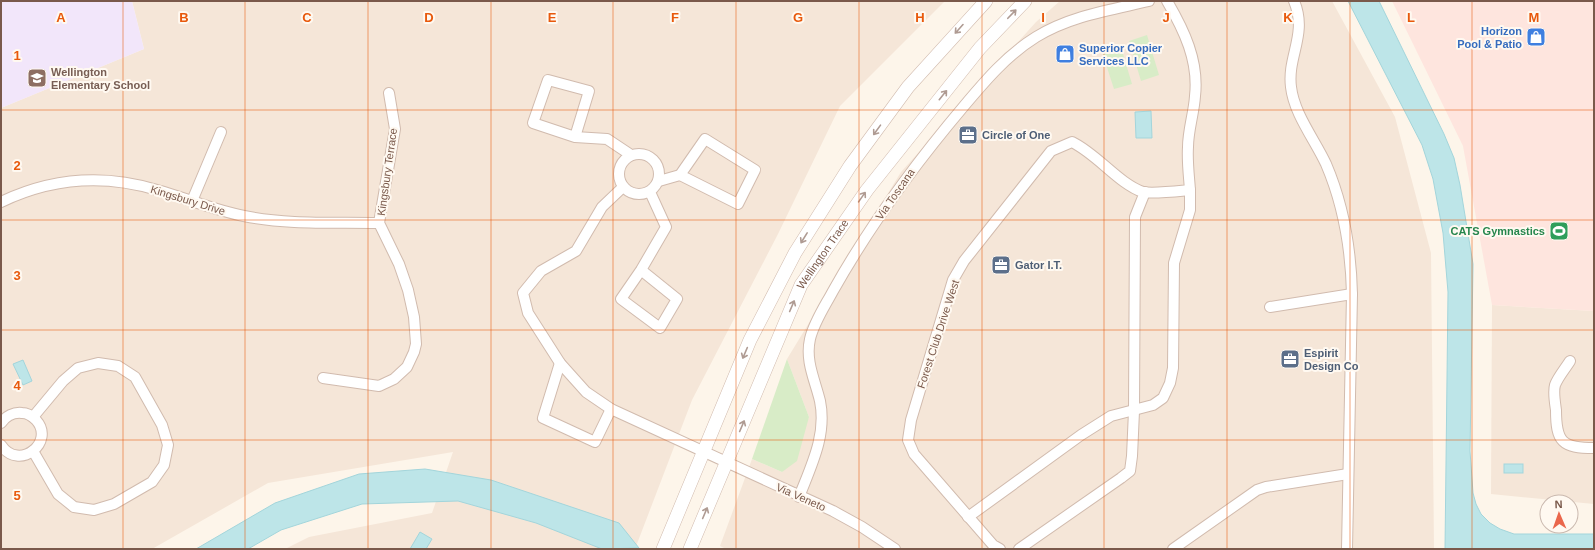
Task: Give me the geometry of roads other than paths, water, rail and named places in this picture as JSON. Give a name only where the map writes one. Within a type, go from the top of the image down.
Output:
[{"type":"street","name":"Wellington Trace","points":[[663,549],[750,340],[799,246],[850,166],[908,87],[986,1]]},
{"type":"street","name":"Wellington Trace","points":[[690,549],[801,285],[867,190],[980,48],[1025,1]]},
{"type":"street","name":"Via Toscana","points":[[799,497],[817,452],[822,418],[820,401],[809,359],[812,333],[840,279],[869,232],[904,181],[937,138],[982,86],[1011,56],[1034,38],[1049,30],[1088,14],[1149,1]]},
{"type":"street","points":[[968,517],[1087,431],[1112,416],[1153,405],[1163,398],[1170,383],[1173,368],[1174,262],[1190,210],[1188,148],[1196,94],[1195,75],[1190,47],[1178,20],[1166,1]]},
{"type":"street","points":[[1294,1],[1300,26],[1291,71],[1291,88],[1295,104],[1326,164],[1337,195],[1348,239],[1352,294],[1347,549]]},
{"type":"street","points":[[575,137],[589,91],[548,80],[533,123],[575,137],[607,139],[631,155],[644,154],[656,162],[659,168],[659,181],[650,192],[638,195],[627,191],[623,187],[620,181],[619,169],[631,155]]},
{"type":"street","name":"Kingsbury Terrace","points":[[323,378],[379,386],[401,374],[407,367],[414,352],[416,336],[414,317],[408,290],[399,264],[379,223],[395,129],[389,93]]},
{"type":"street","points":[[192,201],[221,132]]},
{"type":"street","points":[[659,181],[680,175],[705,139],[755,170],[738,204],[680,175]]},
{"type":"street","name":"Forest Club Drive West","points":[[1000,549],[993,545],[914,454],[908,440],[911,420],[953,280],[964,261],[1052,151],[1072,142],[1084,148],[1132,187],[1145,192],[1190,190]]},
{"type":"street","name":"Kingsbury Drive","points":[[1,202],[15,195],[51,184],[78,180],[104,180],[131,183],[244,216],[275,221],[379,223]]},
{"type":"street","name":"Via Veneto","points":[[623,187],[602,207],[576,251],[541,271],[523,293],[528,313],[560,363],[586,392],[611,409],[704,451],[799,497],[833,511],[862,527],[895,549]]},
{"type":"street","points":[[641,270],[677,299],[660,328],[621,299],[641,270],[666,227],[650,192]]},
{"type":"street","points":[[1019,549],[1130,471],[1134,411],[1135,217],[1145,192]]},
{"type":"street","points":[[1270,307],[1352,294]]},
{"type":"street","points":[[1570,361],[1555,386],[1556,428],[1559,436],[1564,442],[1571,446],[1580,448],[1594,448]]},
{"type":"street","points":[[33,417],[63,381],[78,368],[98,363],[118,366],[135,377],[162,425],[168,445],[164,465],[152,482],[114,504],[94,510],[74,507],[58,494],[33,451]]},
{"type":"street","points":[[560,363],[543,418],[595,442],[611,409]]},
{"type":"street","points":[[1,423],[9,415],[14,413],[27,414],[37,421],[42,434],[38,447],[21,456],[14,455],[2,448]]},
{"type":"street","points":[[1173,549],[1257,490],[1266,487],[1348,474]]},
{"type":"water","points":[[1348,1],[1379,1],[1444,134],[1454,158],[1473,264],[1470,451],[1473,493],[1476,504],[1481,514],[1490,523],[1500,529],[1514,534],[1594,534],[1594,549],[1445,549],[1448,292],[1443,233],[1433,179],[1422,145]]},
{"type":"water","points":[[1151,111],[1152,138],[1136,138],[1135,112]]},
{"type":"water","points":[[23,360],[32,381],[23,385],[13,364]]},
{"type":"water","points":[[1504,464],[1523,464],[1523,473],[1504,473]]},
{"type":"water","points":[[425,469],[491,480],[619,523],[639,548],[602,549],[536,523],[458,501],[362,504],[281,530],[248,549],[196,549],[275,503],[359,474]]},
{"type":"water","points":[[420,532],[432,539],[426,549],[410,549]]},
{"type":"place","name":"Horizon Pool & Patio","points":[[1536,37]]},
{"type":"place","name":"Superior Copier Services LLC","points":[[1065,54]]},
{"type":"place","name":"Wellington Elementary School","points":[[37,78]]},
{"type":"place","name":"Circle of One","points":[[968,135]]},
{"type":"place","name":"CATS Gymnastics","points":[[1559,231]]},
{"type":"place","name":"Gator I.T.","points":[[1001,265]]},
{"type":"place","name":"Espirit Design Co","points":[[1290,359]]}]
